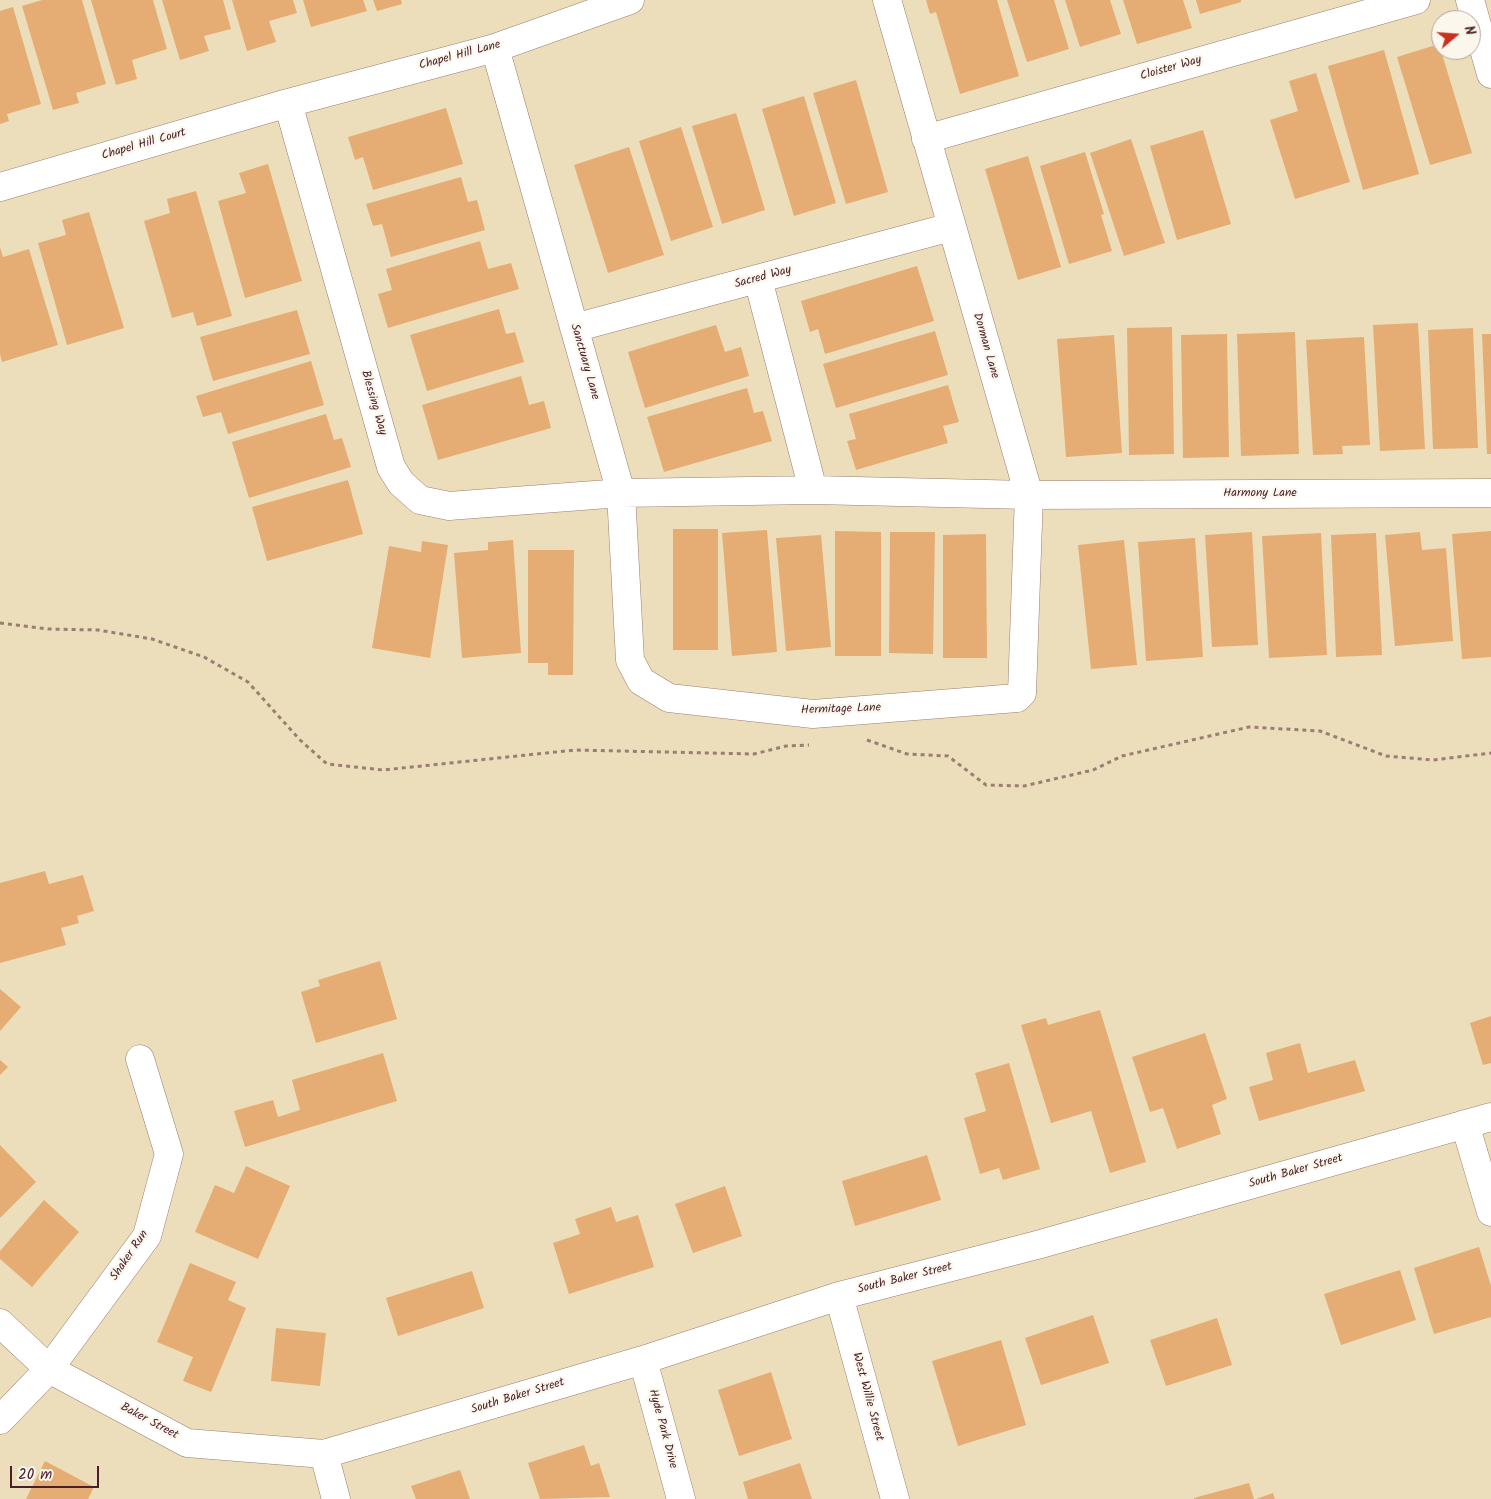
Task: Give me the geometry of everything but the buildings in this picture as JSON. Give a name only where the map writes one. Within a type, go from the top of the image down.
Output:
[{"type":"street","name":"Chapel Hill Lane","points":[[288,103],[495,48],[630,0]]},
{"type":"street","name":"Dorman Lane","points":[[887,0],[1029,495],[1022,694],[1017,698]]},
{"type":"street","name":"Cloister Way","points":[[926,139],[1416,0]]},
{"type":"street","points":[[1470,0],[1491,74]]},
{"type":"street","name":"Sanctuary Lane","points":[[495,48],[621,493],[630,660],[641,681]]},
{"type":"street","name":"Chapel Hill Court","points":[[0,187],[288,103]]},
{"type":"street","name":"Blessing Way","points":[[288,103],[391,467],[401,483],[420,500],[449,506],[621,493],[813,490]]},
{"type":"street","name":"Sacred Way","points":[[574,328],[951,227]]},
{"type":"street","points":[[758,279],[813,490]]},
{"type":"street","name":"Harmony Lane","points":[[813,490],[1029,495],[1491,493]]},
{"type":"street","name":"Hermitage Lane","points":[[641,681],[669,698],[813,714],[1017,698]]},
{"type":"street","name":"Shaker Run","points":[[0,1420],[49,1369],[147,1236],[169,1154],[140,1059]]},
{"type":"street","name":"South Baker Street","points":[[324,1454],[643,1360],[839,1296],[1037,1245],[1491,1117]]},
{"type":"street","points":[[1465,1124],[1491,1212]]},
{"type":"street","name":"West Willie Street","points":[[839,1296],[895,1499]]},
{"type":"street","name":"Baker Street","points":[[0,1323],[49,1369],[187,1443],[324,1454]]},
{"type":"street","name":"Hyde Park Drive","points":[[643,1360],[681,1499]]},
{"type":"street","points":[[324,1454],[336,1499]]},
{"type":"path","points":[[0,623],[48,629],[98,630],[152,639],[204,657],[248,682],[300,740],[327,764],[383,770],[575,750],[754,754],[786,746],[814,744]]},
{"type":"path","points":[[860,741],[869,740],[907,754],[948,756],[986,785],[1024,786],[1093,770],[1122,756],[1249,727],[1320,730],[1386,756],[1433,760],[1491,753]]}]
